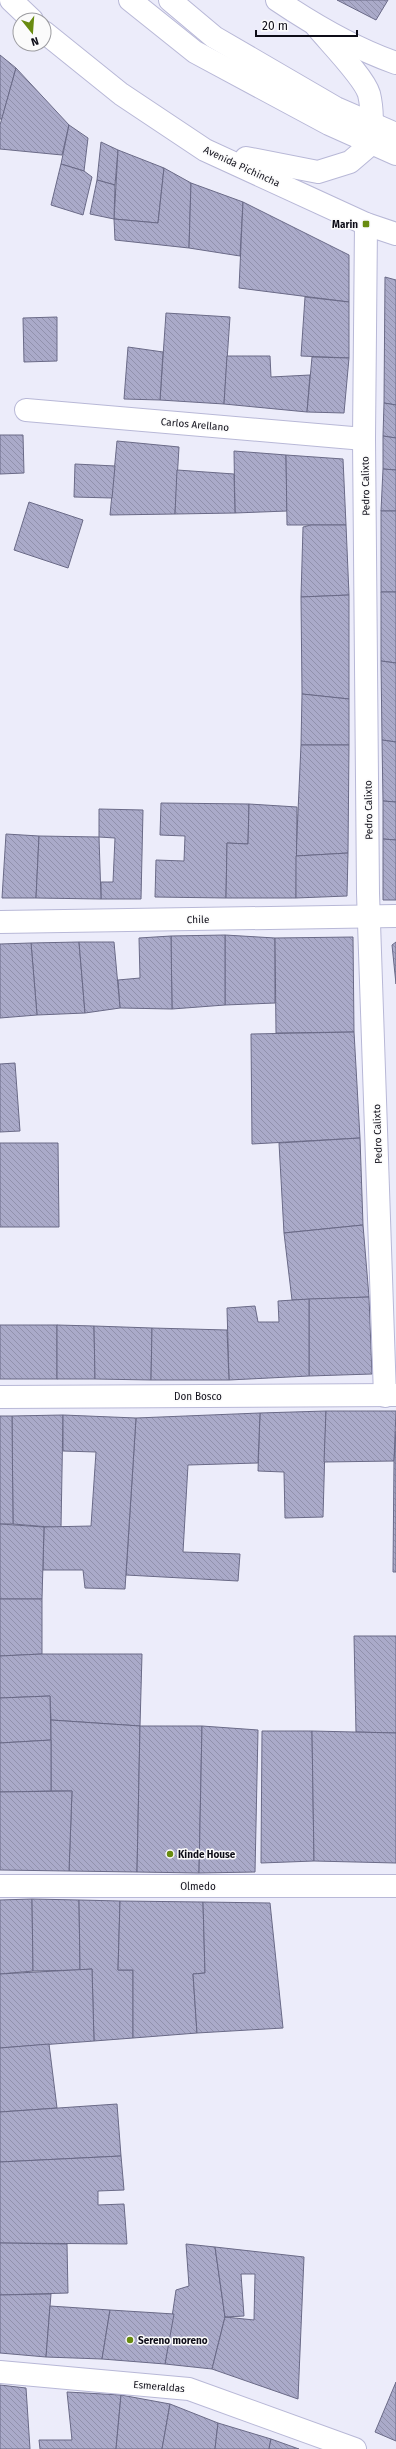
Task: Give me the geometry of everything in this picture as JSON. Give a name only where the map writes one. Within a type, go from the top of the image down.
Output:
[{"type":"street","points":[[0,5],[7,0]]},
{"type":"street","points":[[11,0],[24,12]]},
{"type":"street","points":[[130,0],[195,52],[329,124],[371,134],[396,134]]},
{"type":"street","points":[[170,0],[214,37],[336,108],[396,154]]},
{"type":"street","points":[[276,0],[316,26],[376,56],[396,63]]},
{"type":"street","points":[[205,150],[318,172],[350,162],[371,134],[369,94],[358,77],[316,26]]},
{"type":"street","name":"Avenida Pichincha","points":[[52,38],[121,94],[205,150],[366,224],[396,234]]},
{"type":"street","name":"Pedro Calixto","points":[[366,224],[364,439],[369,916],[391,1396]]},
{"type":"street","name":"Carlos Arellano","points":[[26,410],[364,439]]},
{"type":"street","name":"Chile","points":[[0,922],[396,916]]},
{"type":"street","name":"Don Bosco","points":[[0,1397],[391,1396]]},
{"type":"street","name":"Olmedo","points":[[0,1886],[396,1886]]},
{"type":"street","name":"Esmeraldas","points":[[0,2372],[189,2389],[356,2449]]},
{"type":"building","points":[[337,0],[388,0],[376,20]]},
{"type":"building","points":[[0,55],[16,68],[2,119],[0,119]]},
{"type":"building","points":[[16,68],[69,125],[62,155],[0,149],[0,125]]},
{"type":"building","points":[[69,125],[88,138],[84,171],[61,164]]},
{"type":"building","points":[[101,142],[118,150],[115,185],[97,180]]},
{"type":"building","points":[[118,150],[164,168],[158,223],[114,219]]},
{"type":"building","points":[[61,164],[84,171],[92,177],[83,215],[51,205]]},
{"type":"building","points":[[164,168],[191,183],[189,248],[115,240],[114,219],[158,223]]},
{"type":"building","points":[[97,180],[115,185],[114,219],[90,214]]},
{"type":"building","points":[[191,183],[243,202],[240,256],[189,248]]},
{"type":"building","points":[[243,202],[349,255],[349,302],[239,288]]},
{"type":"building","points":[[385,277],[396,280],[396,405],[384,403]]},
{"type":"building","points":[[305,297],[349,302],[349,358],[301,356]]},
{"type":"building","points":[[166,313],[230,317],[224,404],[160,400]]},
{"type":"building","points":[[57,317],[57,361],[24,362],[23,318]]},
{"type":"building","points":[[128,347],[163,352],[160,400],[124,399]]},
{"type":"building","points":[[227,356],[270,356],[271,377],[310,375],[307,412],[224,404]]},
{"type":"building","points":[[312,357],[349,358],[344,413],[307,412]]},
{"type":"building","points":[[384,403],[396,405],[396,438],[383,436]]},
{"type":"building","points":[[0,435],[23,435],[24,473],[0,474]]},
{"type":"building","points":[[383,436],[396,438],[396,470],[383,469]]},
{"type":"building","points":[[117,441],[179,447],[175,514],[110,515]]},
{"type":"building","points":[[234,451],[286,455],[287,511],[235,513]]},
{"type":"building","points":[[286,455],[343,459],[346,525],[287,525]]},
{"type":"building","points":[[75,464],[115,466],[112,498],[74,497]]},
{"type":"building","points":[[383,469],[396,470],[396,511],[381,511]]},
{"type":"building","points":[[177,470],[234,474],[235,513],[175,514]]},
{"type":"building","points":[[29,502],[83,520],[68,568],[14,550]]},
{"type":"building","points":[[381,511],[396,511],[396,592],[381,592]]},
{"type":"building","points":[[311,525],[346,525],[349,595],[301,597],[303,527]]},
{"type":"building","points":[[381,592],[396,592],[396,663],[381,661]]},
{"type":"building","points":[[349,595],[349,699],[302,694],[301,597]]},
{"type":"building","points":[[381,661],[396,663],[396,742],[382,740]]},
{"type":"building","points":[[302,694],[349,699],[349,745],[301,745]]},
{"type":"building","points":[[382,740],[396,742],[396,802],[383,801]]},
{"type":"building","points":[[301,745],[349,745],[348,853],[296,856]]},
{"type":"building","points":[[383,801],[396,802],[396,840],[383,839]]},
{"type":"building","points":[[161,803],[249,804],[248,844],[227,843],[226,898],[155,897],[156,860],[184,861],[185,836],[160,835]]},
{"type":"building","points":[[249,804],[297,807],[296,898],[226,898],[227,843],[248,844]]},
{"type":"building","points":[[99,809],[143,810],[141,899],[101,899],[101,882],[113,882],[115,838],[99,837]]},
{"type":"building","points":[[6,834],[39,836],[36,898],[2,898]]},
{"type":"building","points":[[39,836],[99,837],[101,899],[36,898]]},
{"type":"building","points":[[383,839],[396,840],[396,900],[383,900]]},
{"type":"building","points":[[348,853],[347,896],[296,898],[296,856]]},
{"type":"building","points":[[225,935],[275,938],[275,1003],[225,1005]]},
{"type":"building","points":[[225,935],[225,1005],[172,1009],[171,936]]},
{"type":"building","points":[[171,936],[172,1009],[120,1008],[118,980],[140,978],[139,938]]},
{"type":"building","points":[[353,937],[354,1032],[276,1033],[275,938]]},
{"type":"building","points":[[79,942],[85,1013],[37,1015],[31,943]]},
{"type":"building","points":[[79,942],[114,942],[120,1008],[85,1013]]},
{"type":"building","points":[[396,942],[396,984],[392,945]]},
{"type":"building","points":[[31,943],[37,1015],[0,1018],[0,944]]},
{"type":"building","points":[[354,1032],[360,1138],[252,1144],[251,1034]]},
{"type":"building","points":[[15,1063],[20,1131],[0,1132],[0,1064]]},
{"type":"building","points":[[360,1138],[363,1225],[284,1233],[279,1143]]},
{"type":"building","points":[[0,1143],[58,1143],[59,1227],[0,1227]]},
{"type":"building","points":[[363,1225],[369,1297],[292,1300],[284,1233]]},
{"type":"building","points":[[369,1297],[372,1374],[309,1376],[309,1299]]},
{"type":"building","points":[[309,1299],[309,1376],[229,1380],[227,1308],[255,1306],[258,1322],[279,1322],[278,1301]]},
{"type":"building","points":[[0,1325],[57,1325],[57,1379],[0,1379]]},
{"type":"building","points":[[57,1325],[94,1326],[95,1379],[57,1379]]},
{"type":"building","points":[[94,1326],[152,1328],[151,1380],[95,1379]]},
{"type":"building","points":[[152,1328],[227,1330],[229,1380],[151,1380]]},
{"type":"building","points":[[326,1411],[323,1517],[285,1518],[284,1472],[258,1471],[260,1413]]},
{"type":"building","points":[[326,1411],[396,1411],[394,1461],[324,1462]]},
{"type":"building","points":[[260,1413],[258,1463],[188,1465],[183,1552],[240,1554],[238,1581],[126,1575],[136,1418]]},
{"type":"building","points":[[63,1415],[61,1528],[13,1524],[12,1416]]},
{"type":"building","points":[[63,1415],[136,1418],[125,1589],[85,1588],[83,1570],[43,1570],[44,1527],[91,1526],[96,1452],[63,1451]]},
{"type":"building","points":[[0,1416],[12,1416],[13,1524],[0,1524]]},
{"type":"building","points":[[396,1431],[396,1572],[393,1572],[394,1461]]},
{"type":"building","points":[[0,1524],[44,1527],[42,1599],[0,1599]]},
{"type":"building","points":[[0,1599],[42,1599],[42,1654],[0,1656]]},
{"type":"building","points":[[354,1636],[396,1636],[396,1733],[356,1732]]},
{"type":"building","points":[[42,1654],[142,1654],[140,1726],[51,1720],[50,1696],[0,1698],[0,1656]]},
{"type":"building","points":[[50,1696],[51,1740],[0,1743],[0,1698]]},
{"type":"building","points":[[51,1720],[140,1726],[137,1872],[69,1871],[72,1791],[51,1791]]},
{"type":"building","points":[[140,1726],[202,1726],[199,1873],[137,1872]]},
{"type":"building","points":[[202,1726],[258,1730],[255,1872],[199,1873]]},
{"type":"building","points":[[262,1731],[312,1731],[314,1861],[261,1863]]},
{"type":"building","points":[[312,1731],[396,1733],[396,1863],[314,1861]]},
{"type":"building","points":[[51,1740],[51,1791],[0,1792],[0,1743]]},
{"type":"building","points":[[72,1791],[69,1871],[0,1870],[0,1792]]},
{"type":"building","points":[[32,1899],[33,1971],[0,1974],[0,1900]]},
{"type":"building","points":[[32,1899],[79,1900],[80,1970],[33,1971]]},
{"type":"building","points":[[79,1900],[120,1901],[118,1970],[133,1970],[133,2038],[94,2041],[92,1969],[80,1970]]},
{"type":"building","points":[[120,1901],[203,1902],[205,1973],[193,1974],[197,2033],[133,2038],[133,1970],[118,1970]]},
{"type":"building","points":[[203,1902],[270,1903],[283,2028],[197,2033],[193,1974],[205,1973]]},
{"type":"building","points":[[92,1969],[94,2041],[0,2048],[0,1974]]},
{"type":"building","points":[[49,2044],[57,2108],[0,2112],[0,2048]]},
{"type":"building","points":[[117,2104],[121,2156],[0,2162],[0,2112]]},
{"type":"building","points":[[121,2156],[124,2190],[98,2191],[98,2205],[124,2204],[127,2244],[0,2243],[0,2162]]},
{"type":"building","points":[[0,2243],[67,2244],[68,2293],[0,2295]]},
{"type":"building","points":[[186,2244],[215,2247],[225,2317],[212,2369],[165,2364],[176,2290],[189,2286]]},
{"type":"building","points":[[215,2247],[304,2257],[298,2399],[212,2369],[225,2317]],"holes":[[[241,2274],[255,2274],[254,2320],[225,2317],[244,2316]]]},
{"type":"building","points":[[51,2294],[46,2357],[0,2353],[0,2295]]},
{"type":"building","points":[[50,2306],[110,2310],[102,2359],[46,2357]]},
{"type":"building","points":[[110,2310],[174,2314],[165,2364],[102,2359]]},
{"type":"building","points":[[396,2382],[396,2441],[375,2432]]},
{"type":"building","points":[[0,2385],[26,2388],[30,2449],[0,2449]]},
{"type":"building","points":[[67,2392],[121,2395],[116,2449],[40,2449],[39,2440],[72,2440]]},
{"type":"building","points":[[121,2395],[170,2404],[162,2449],[116,2449]]},
{"type":"building","points":[[170,2404],[218,2423],[215,2449],[162,2449]]},
{"type":"building","points":[[218,2423],[271,2439],[269,2449],[215,2449]]},
{"type":"building","points":[[271,2439],[299,2449],[269,2449]]},
{"type":"place","name":"Marin","points":[[366,224]]},
{"type":"place","name":"Kinde House","points":[[170,1854]]},
{"type":"place","name":"Sereno moreno","points":[[130,2340]]}]
